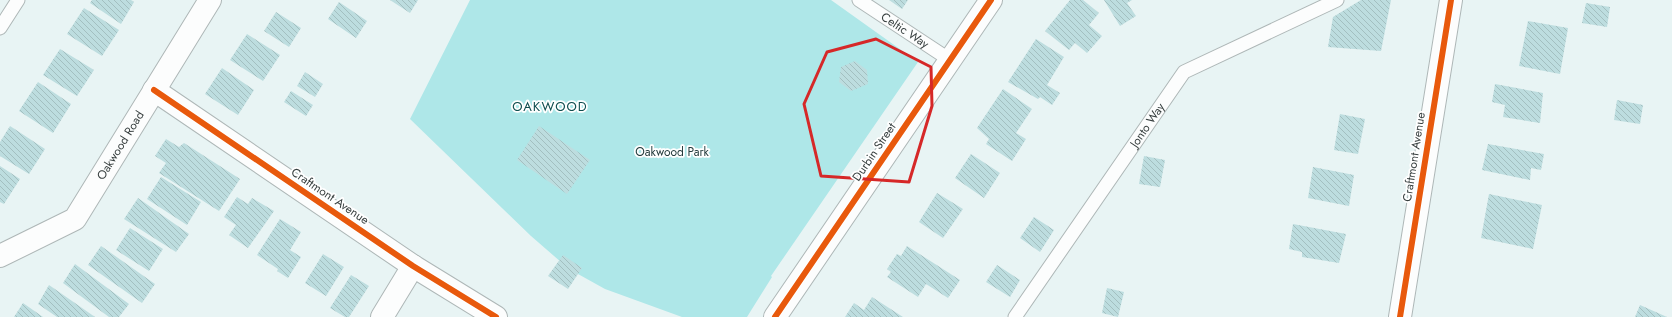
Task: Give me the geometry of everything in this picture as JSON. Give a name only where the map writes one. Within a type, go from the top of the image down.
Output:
[{"type":"street","name":"Oakwood Road","points":[[0,256],[74,219],[210,0]]},
{"type":"street","name":"Durbin Street","points":[[775,317],[991,0]]},
{"type":"street","name":"Craftmont Avenue","points":[[1400,317],[1451,0]]},
{"type":"street","name":"Craftmont Avenue","points":[[154,90],[413,266],[496,317]]},
{"type":"street","points":[[382,317],[413,266]]},
{"type":"lane","points":[[0,28],[18,0]]},
{"type":"lane","name":"Celtic Way","points":[[859,0],[950,60]]},
{"type":"lane","name":"Jonto Way","points":[[1015,317],[1184,72],[1337,0]]},
{"type":"highlighted area","points":[[876,39],[931,67],[932,106],[909,182],[821,176],[804,104],[827,52]]},
{"type":"green space","name":"Oakwood Park","points":[[470,0],[831,0],[918,62],[771,276],[772,277],[747,317],[682,317],[605,289],[569,269],[531,236],[410,119]]},
{"type":"building","points":[[92,0],[131,0],[134,2],[121,24],[90,3]]},
{"type":"building","points":[[390,0],[418,0],[410,13]]},
{"type":"building","points":[[889,0],[908,0],[902,9]]},
{"type":"building","points":[[1070,0],[1083,0],[1099,13],[1089,25],[1102,36],[1087,53],[1075,43],[1069,50],[1045,31]]},
{"type":"building","points":[[1104,0],[1132,0],[1127,3],[1136,16],[1120,26]]},
{"type":"building","points":[[1361,0],[1391,0],[1381,51],[1328,47],[1333,17]]},
{"type":"building","points":[[339,2],[367,21],[356,38],[328,19]]},
{"type":"building","points":[[1586,3],[1610,7],[1607,27],[1582,23]]},
{"type":"building","points":[[84,8],[119,30],[102,56],[67,34]]},
{"type":"building","points":[[276,12],[301,28],[289,47],[264,31]]},
{"type":"building","points":[[1528,21],[1568,28],[1560,74],[1519,66]]},
{"type":"building","points":[[247,34],[280,55],[263,81],[230,60]]},
{"type":"building","points":[[1036,39],[1064,57],[1047,85],[1060,93],[1052,105],[1040,97],[1038,99],[1008,82]]},
{"type":"building","points":[[60,49],[94,70],[77,96],[43,75]]},
{"type":"building","points":[[855,61],[867,70],[868,84],[851,91],[839,82],[841,67]]},
{"type":"building","points":[[222,68],[254,90],[238,115],[205,94]]},
{"type":"building","points":[[305,72],[323,84],[315,97],[297,86]]},
{"type":"building","points":[[38,82],[71,104],[53,133],[19,111]]},
{"type":"building","points":[[1495,84],[1543,93],[1540,123],[1503,117],[1505,105],[1492,102]]},
{"type":"building","points":[[1003,89],[1032,109],[1016,133],[1026,139],[1012,161],[986,144],[989,139],[977,128]]},
{"type":"building","points":[[291,91],[313,105],[306,116],[284,102]]},
{"type":"building","points":[[1617,100],[1643,105],[1640,124],[1614,120]]},
{"type":"building","points":[[1340,114],[1365,119],[1358,154],[1334,150]]},
{"type":"building","points":[[10,126],[45,149],[29,174],[0,156],[0,142]]},
{"type":"building","points":[[539,126],[590,160],[567,194],[517,160]]},
{"type":"building","points":[[166,139],[179,147],[184,143],[240,179],[219,211],[159,173],[166,163],[155,156]]},
{"type":"building","points":[[1488,144],[1544,154],[1541,170],[1531,168],[1530,180],[1482,170]]},
{"type":"building","points":[[971,154],[1000,173],[984,198],[955,178]]},
{"type":"building","points":[[1144,156],[1165,160],[1160,187],[1139,184]]},
{"type":"building","points":[[0,166],[20,179],[4,204],[0,202]]},
{"type":"building","points":[[1313,167],[1354,175],[1349,206],[1308,198]]},
{"type":"building","points":[[161,177],[201,202],[187,225],[147,199]]},
{"type":"building","points":[[937,193],[963,209],[943,238],[919,222]]},
{"type":"building","points":[[1489,194],[1542,205],[1533,249],[1481,238]]},
{"type":"building","points":[[237,197],[248,204],[252,198],[274,211],[248,248],[229,235],[236,225],[224,217]]},
{"type":"building","points":[[138,198],[189,234],[176,252],[124,219]]},
{"type":"building","points":[[1034,217],[1054,230],[1040,252],[1020,238]]},
{"type":"building","points":[[280,219],[301,232],[290,250],[301,257],[288,278],[277,271],[278,269],[257,255]]},
{"type":"building","points":[[1293,224],[1346,234],[1339,263],[1302,257],[1302,252],[1289,249]]},
{"type":"building","points":[[130,228],[163,249],[149,271],[116,250]]},
{"type":"building","points":[[101,246],[155,284],[142,303],[88,265]]},
{"type":"building","points":[[907,246],[960,280],[948,298],[926,284],[918,297],[887,277],[891,272],[887,269],[897,254],[901,256]]},
{"type":"building","points":[[323,254],[344,267],[326,296],[305,283]]},
{"type":"building","points":[[563,255],[582,268],[568,289],[548,276]]},
{"type":"building","points":[[75,264],[129,304],[119,317],[109,317],[63,283]]},
{"type":"building","points":[[997,265],[1020,280],[1010,297],[986,282]]},
{"type":"building","points":[[351,275],[369,286],[349,317],[345,317],[330,308]]},
{"type":"building","points":[[49,285],[95,317],[57,317],[38,304]]},
{"type":"building","points":[[1107,288],[1124,292],[1118,317],[1102,313]]},
{"type":"building","points":[[872,297],[903,317],[845,317],[854,303],[864,310]]},
{"type":"building","points":[[23,303],[43,317],[14,317]]},
{"type":"building","points":[[1640,305],[1667,317],[1635,317]]},
{"type":"cycle path","points":[[775,317],[991,0]]},
{"type":"cycle path","points":[[1400,317],[1451,0]]},
{"type":"cycle path","points":[[154,90],[413,266],[496,317]]},
{"type":"district","name":"OAKWOOD","points":[[550,106]]}]
